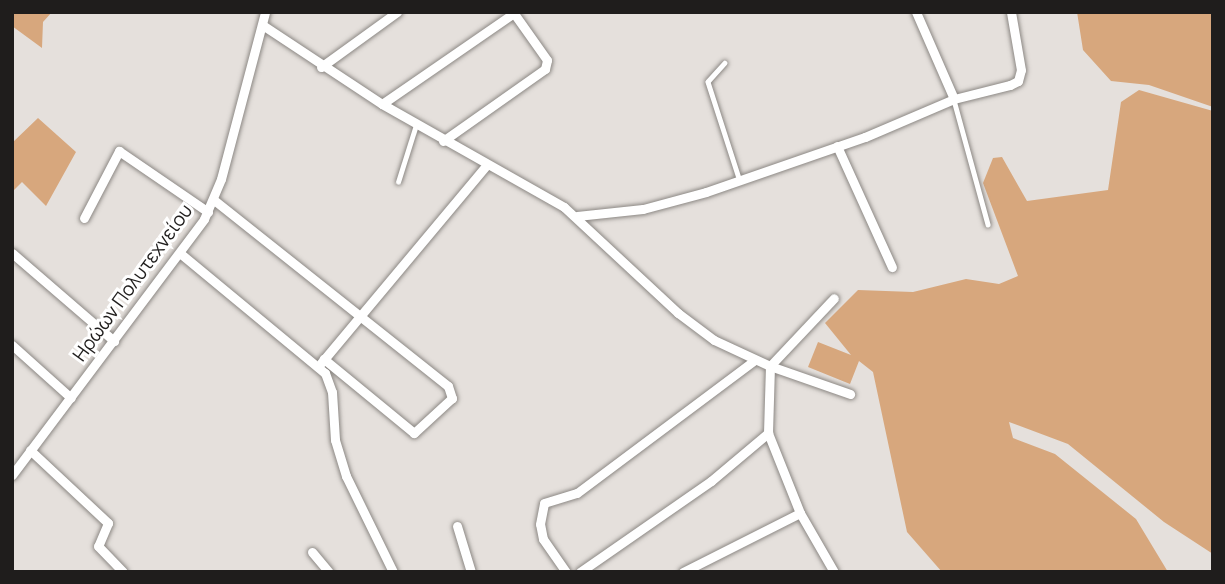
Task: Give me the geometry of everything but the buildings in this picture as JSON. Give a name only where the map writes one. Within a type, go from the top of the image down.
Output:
[{"type":"street","points":[[276,12],[265,20],[321,67],[486,166],[578,216],[678,313],[714,340],[770,366],[850,394]]},
{"type":"street","points":[[321,67],[397,12]]},
{"type":"street","points":[[916,12],[954,99]]},
{"type":"street","points":[[578,216],[643,209],[837,146],[954,99],[1018,81],[1021,71],[1011,12]]},
{"type":"street","points":[[382,104],[514,13],[547,60],[545,69],[443,141]]},
{"type":"street","name":"Ηρώων Πολυτεχνείου","points":[[12,475],[181,254],[208,212],[214,200],[265,20]]},
{"type":"street","points":[[837,146],[892,267]]},
{"type":"street","points":[[85,218],[119,151],[208,212]]},
{"type":"street","points":[[321,362],[486,166]]},
{"type":"street","points":[[181,254],[414,433],[452,398],[447,386],[214,200]]},
{"type":"street","points":[[12,253],[114,341]]},
{"type":"street","points":[[834,298],[770,366],[768,433],[800,513],[834,572]]},
{"type":"street","points":[[12,345],[71,398]]},
{"type":"street","points":[[566,572],[543,539],[540,524],[544,503],[577,493],[755,360]]},
{"type":"street","points":[[321,362],[330,381],[335,440],[346,476],[393,572]]},
{"type":"street","points":[[580,572],[710,481],[768,433]]},
{"type":"street","points":[[30,450],[108,523],[98,546],[122,572]]},
{"type":"street","points":[[683,572],[800,513]]},
{"type":"street","points":[[457,526],[471,572]]},
{"type":"street","points":[[312,552],[329,572]]},
{"type":"lane","points":[[725,63],[708,82],[739,178]]},
{"type":"lane","points":[[954,99],[988,224]]},
{"type":"lane","points":[[398,182],[416,125]]},
{"type":"shaded area","points":[[12,12],[52,12],[43,22],[42,48],[12,26]]},
{"type":"shaded area","points":[[1077,12],[1213,12],[1213,107],[1149,85],[1111,81],[1083,50]]},
{"type":"shaded area","points":[[1139,90],[1213,111],[1213,554],[1164,522],[1068,444],[1009,422],[1013,438],[1055,454],[1136,519],[1168,572],[942,572],[907,532],[873,372],[859,361],[850,384],[808,367],[818,342],[851,355],[825,323],[858,290],[913,292],[966,279],[999,284],[1018,276],[983,183],[993,158],[1002,157],[1027,201],[1108,190],[1121,102]]},
{"type":"shaded area","points":[[38,118],[76,152],[46,206],[22,182],[12,192],[12,143]]}]
